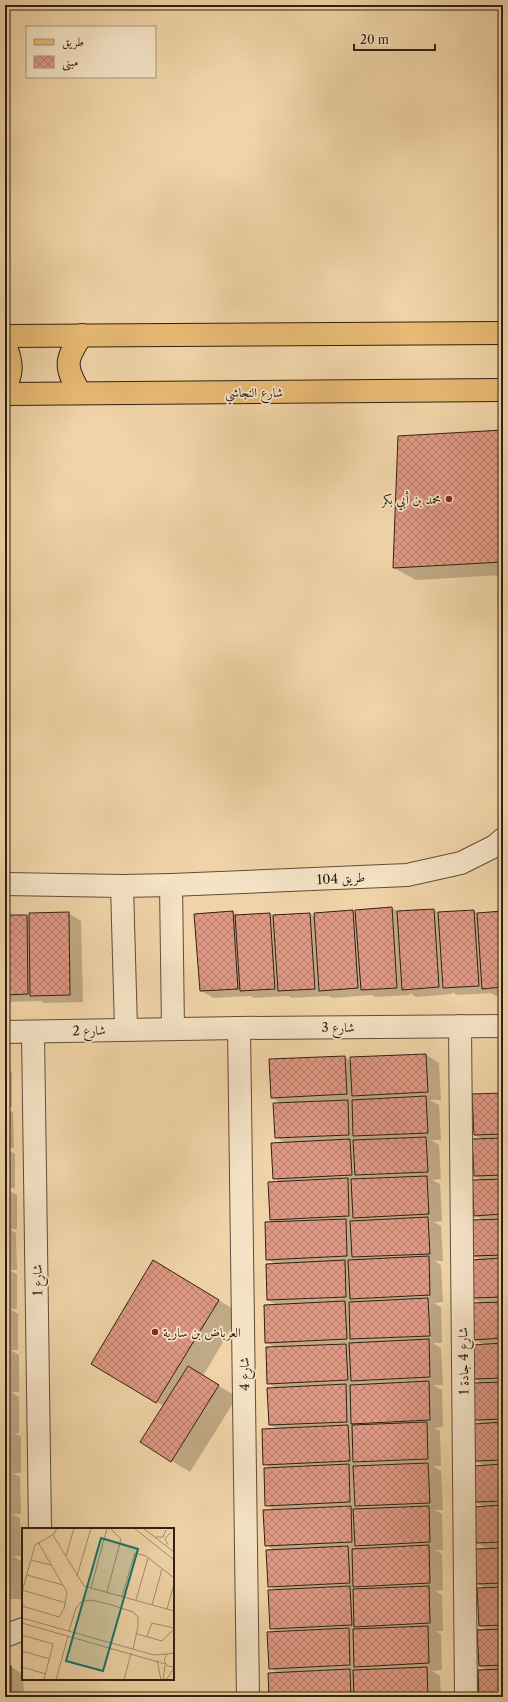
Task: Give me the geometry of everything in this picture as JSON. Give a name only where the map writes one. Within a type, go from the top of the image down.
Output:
[{"type":"main road","points":[[5,336],[503,333]]},
{"type":"main road","points":[[80,393],[69,375],[68,360],[73,348],[82,335]]},
{"type":"main road","points":[[5,345],[12,366],[9,379],[5,386]]},
{"type":"main road","name":"شارع النجاشي","points":[[5,394],[503,390]]},
{"type":"street","name":"طريق 104","points":[[5,884],[171,886],[407,875],[461,863],[495,846],[503,839]]},
{"type":"street","points":[[122,886],[126,1029]]},
{"type":"street","points":[[171,886],[174,1029]]},
{"type":"street","name":"شارع 4 جادة 1","points":[[460,1026],[466,1697]]},
{"type":"street","name":"شارع 3","points":[[174,1029],[503,1026]]},
{"type":"street","name":"شارع 4","points":[[239,1028],[248,1697]]},
{"type":"street","name":"شارع 2","points":[[5,1032],[174,1029]]},
{"type":"street","name":"شارع 1","points":[[34,1032],[40,1528]]},
{"type":"street","points":[[5,1636],[22,1629]]},
{"type":"building","name":"محمد بن أبي بكر","points":[[503,430],[503,562],[393,568],[398,436]]},
{"type":"building","points":[[392,907],[397,988],[361,990],[355,910]]},
{"type":"building","points":[[434,909],[439,987],[402,990],[397,911]]},
{"type":"building","points":[[353,910],[358,988],[319,991],[314,913]]},
{"type":"building","points":[[474,910],[479,986],[443,988],[438,912]]},
{"type":"building","points":[[233,911],[238,989],[200,991],[194,914]]},
{"type":"building","points":[[503,911],[503,987],[482,989],[477,913]]},
{"type":"building","points":[[69,912],[70,995],[30,996],[29,913]]},
{"type":"building","points":[[270,913],[275,989],[240,991],[235,915]]},
{"type":"building","points":[[310,913],[315,989],[278,991],[273,915]]},
{"type":"building","points":[[5,915],[27,915],[28,994],[5,995]]},
{"type":"building","points":[[426,1054],[428,1092],[352,1096],[350,1057]]},
{"type":"building","points":[[345,1056],[347,1094],[271,1098],[269,1059]]},
{"type":"building","points":[[503,1093],[503,1134],[474,1135],[472,1094]]},
{"type":"building","points":[[426,1096],[428,1133],[353,1136],[352,1100]]},
{"type":"building","points":[[348,1100],[349,1135],[275,1138],[273,1103]]},
{"type":"building","points":[[426,1137],[428,1172],[355,1175],[353,1140]]},
{"type":"building","points":[[503,1138],[503,1175],[474,1176],[472,1139]]},
{"type":"building","points":[[350,1139],[352,1175],[273,1179],[271,1143]]},
{"type":"building","points":[[427,1176],[429,1214],[353,1218],[351,1179]]},
{"type":"building","points":[[348,1178],[349,1216],[270,1220],[268,1182]]},
{"type":"building","points":[[503,1179],[503,1214],[474,1216],[472,1180]]},
{"type":"building","points":[[428,1217],[430,1254],[352,1257],[350,1221]]},
{"type":"building","points":[[346,1219],[347,1256],[266,1260],[265,1222]]},
{"type":"building","points":[[503,1219],[503,1255],[472,1256],[471,1220]]},
{"type":"building","points":[[429,1256],[430,1295],[350,1299],[348,1260]]},
{"type":"building","points":[[503,1258],[503,1297],[472,1298],[471,1260]]},
{"type":"building","name":"العرباض بن سارية","points":[[153,1260],[219,1300],[156,1403],[91,1364]]},
{"type":"building","points":[[345,1260],[346,1297],[267,1300],[266,1264]]},
{"type":"building","points":[[428,1298],[430,1336],[350,1339],[349,1302]]},
{"type":"building","points":[[345,1301],[347,1339],[265,1343],[264,1305]]},
{"type":"building","points":[[503,1302],[503,1338],[473,1340],[472,1303]]},
{"type":"building","points":[[429,1339],[430,1377],[351,1381],[349,1343]]},
{"type":"building","points":[[503,1343],[503,1378],[474,1379],[472,1345]]},
{"type":"building","points":[[346,1344],[348,1380],[267,1384],[266,1347]]},
{"type":"building","points":[[5,1346],[6,1385],[5,1385]]},
{"type":"building","points":[[188,1366],[219,1385],[171,1462],[140,1442]]},
{"type":"building","points":[[429,1381],[430,1420],[351,1424],[350,1385]]},
{"type":"building","points":[[503,1382],[503,1419],[474,1420],[473,1383]]},
{"type":"building","points":[[346,1384],[347,1422],[269,1425],[267,1388]]},
{"type":"building","points":[[5,1388],[7,1426],[5,1426]]},
{"type":"building","points":[[427,1422],[428,1459],[353,1462],[352,1425]]},
{"type":"building","points":[[503,1422],[503,1460],[475,1461],[474,1424]]},
{"type":"building","points":[[348,1425],[350,1461],[263,1465],[262,1429]]},
{"type":"building","points":[[5,1429],[8,1429],[8,1466],[5,1466]]},
{"type":"building","points":[[428,1463],[430,1503],[355,1506],[353,1466]]},
{"type":"building","points":[[349,1464],[350,1502],[265,1506],[264,1468]]},
{"type":"building","points":[[503,1464],[503,1501],[474,1502],[473,1466]]},
{"type":"building","points":[[5,1469],[7,1469],[8,1507],[5,1507]]},
{"type":"building","points":[[503,1505],[503,1542],[476,1543],[474,1507]]},
{"type":"building","points":[[351,1506],[352,1542],[265,1546],[263,1510]]},
{"type":"building","points":[[429,1506],[430,1542],[355,1546],[353,1509]]},
{"type":"building","points":[[5,1510],[7,1510],[8,1549],[5,1549]]},
{"type":"building","points":[[429,1545],[430,1583],[353,1587],[352,1549]]},
{"type":"building","points":[[348,1546],[350,1583],[268,1587],[266,1550]]},
{"type":"building","points":[[503,1548],[503,1583],[476,1584],[475,1549]]},
{"type":"building","points":[[5,1552],[8,1552],[9,1592],[5,1592]]},
{"type":"building","points":[[350,1586],[352,1625],[270,1629],[268,1590]]},
{"type":"building","points":[[429,1586],[430,1623],[354,1627],[353,1589]]},
{"type":"building","points":[[503,1587],[503,1625],[479,1626],[477,1588]]},
{"type":"building","points":[[428,1626],[429,1663],[354,1667],[353,1629]]},
{"type":"building","points":[[349,1628],[350,1665],[269,1669],[267,1632]]},
{"type":"building","points":[[503,1629],[503,1665],[479,1666],[477,1630]]},
{"type":"building","points":[[5,1666],[11,1666],[11,1697],[5,1697]]},
{"type":"building","points":[[427,1667],[428,1697],[354,1697],[353,1670]]},
{"type":"building","points":[[350,1669],[351,1697],[269,1697],[268,1673]]},
{"type":"building","points":[[503,1669],[503,1697],[479,1697],[478,1670]]},
{"type":"place","name":"محمد بن أبي بكر","points":[[449,499]]},
{"type":"place","name":"العرباض بن سارية","points":[[155,1332]]}]
